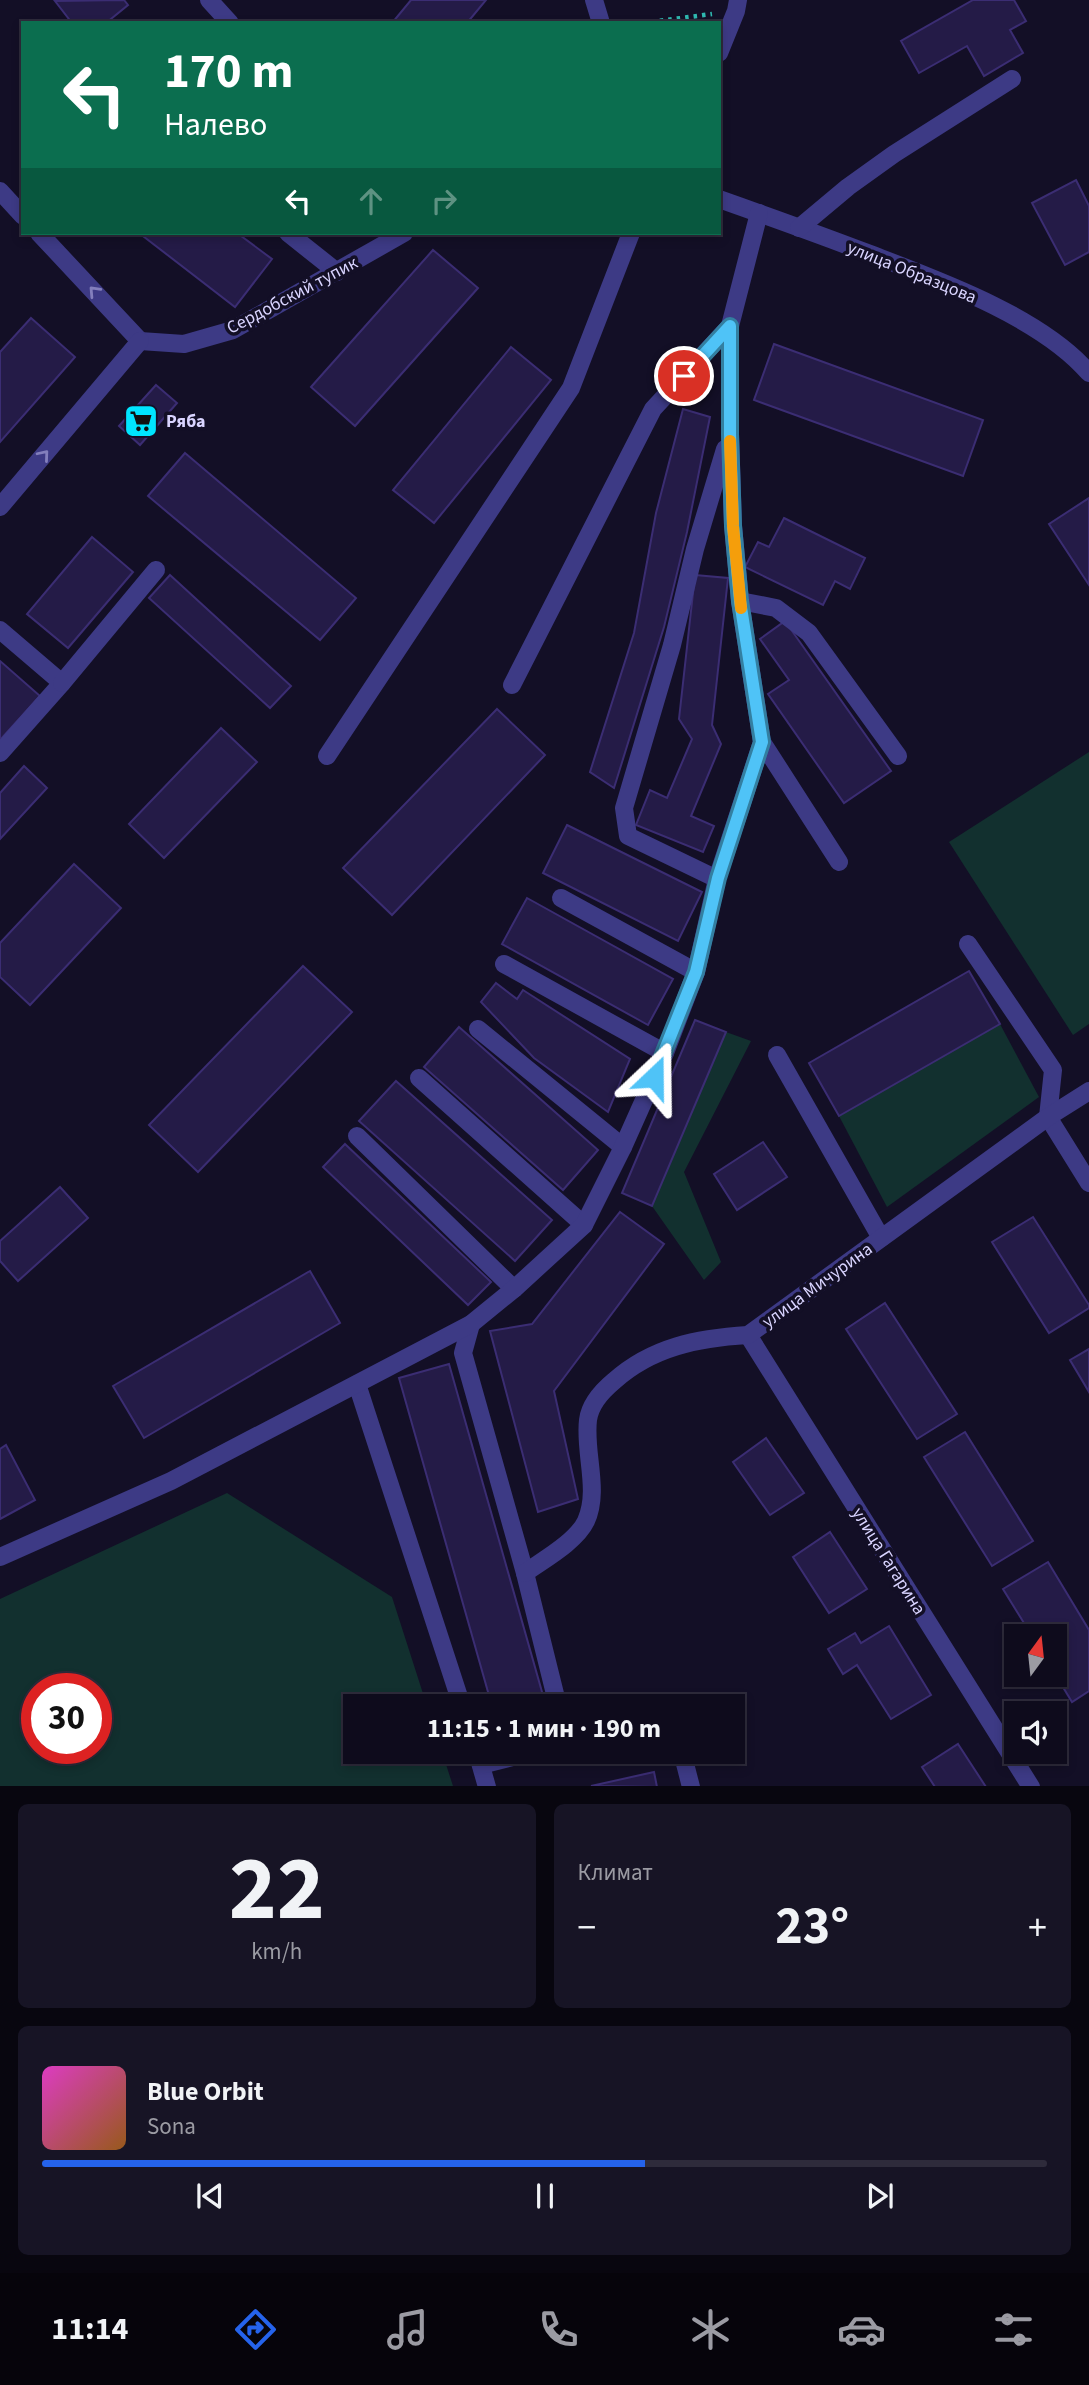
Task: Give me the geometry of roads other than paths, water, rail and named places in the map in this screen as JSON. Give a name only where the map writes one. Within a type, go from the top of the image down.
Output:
[{"type":"street","points":[[209,0],[228,21]]},
{"type":"street","points":[[594,0],[600,21]]},
{"type":"street","points":[[721,48],[740,4]]},
{"type":"street","points":[[799,228],[848,187],[894,154],[1012,79]]},
{"type":"street","points":[[0,191],[21,214]]},
{"type":"street","name":"улица Образцова","points":[[721,200],[936,279],[1032,326],[1089,373]]},
{"type":"street","points":[[759,213],[730,326],[733,526],[740,601],[762,742],[839,862]]},
{"type":"street","points":[[0,507],[140,341],[41,235]]},
{"type":"street","points":[[291,235],[337,272]]},
{"type":"street","name":"Сердобский тупик","points":[[140,341],[184,344],[233,330],[401,235]]},
{"type":"street","points":[[327,757],[571,388],[630,235]]},
{"type":"street","points":[[512,685],[653,409],[730,326]]},
{"type":"street","points":[[718,878],[628,836],[624,808],[672,645],[695,549],[730,434]]},
{"type":"street","points":[[0,753],[156,570]]},
{"type":"street","points":[[740,601],[776,608],[809,633],[898,756]]},
{"type":"street","points":[[0,630],[62,683]]},
{"type":"street","points":[[0,1557],[171,1481],[471,1324],[584,1225],[665,1053],[696,972],[718,878],[762,742]]},
{"type":"street","points":[[561,898],[696,972]]},
{"type":"street","points":[[968,944],[1053,1070],[1048,1117],[1089,1183]]},
{"type":"street","points":[[504,964],[665,1053]]},
{"type":"street","points":[[478,1029],[623,1147]]},
{"type":"street","points":[[777,1055],[881,1238]]},
{"type":"street","points":[[419,1078],[584,1225]]},
{"type":"street","name":"улица Мичурина","points":[[525,1573],[566,1544],[585,1522],[592,1498],[588,1418],[600,1393],[633,1364],[675,1346],[714,1337],[748,1335],[1048,1117],[1089,1091]]},
{"type":"street","points":[[356,1136],[514,1289]]},
{"type":"street","points":[[471,1324],[463,1353],[525,1573],[555,1694]]},
{"type":"street","name":"улица Гагарина","points":[[748,1335],[1030,1786]]},
{"type":"street","points":[[358,1384],[458,1694]]},
{"type":"street","points":[[481,1764],[487,1786]]},
{"type":"street","points":[[685,1764],[691,1786]]},
{"type":"place","name":"Ряба","points":[[141,421]]}]
